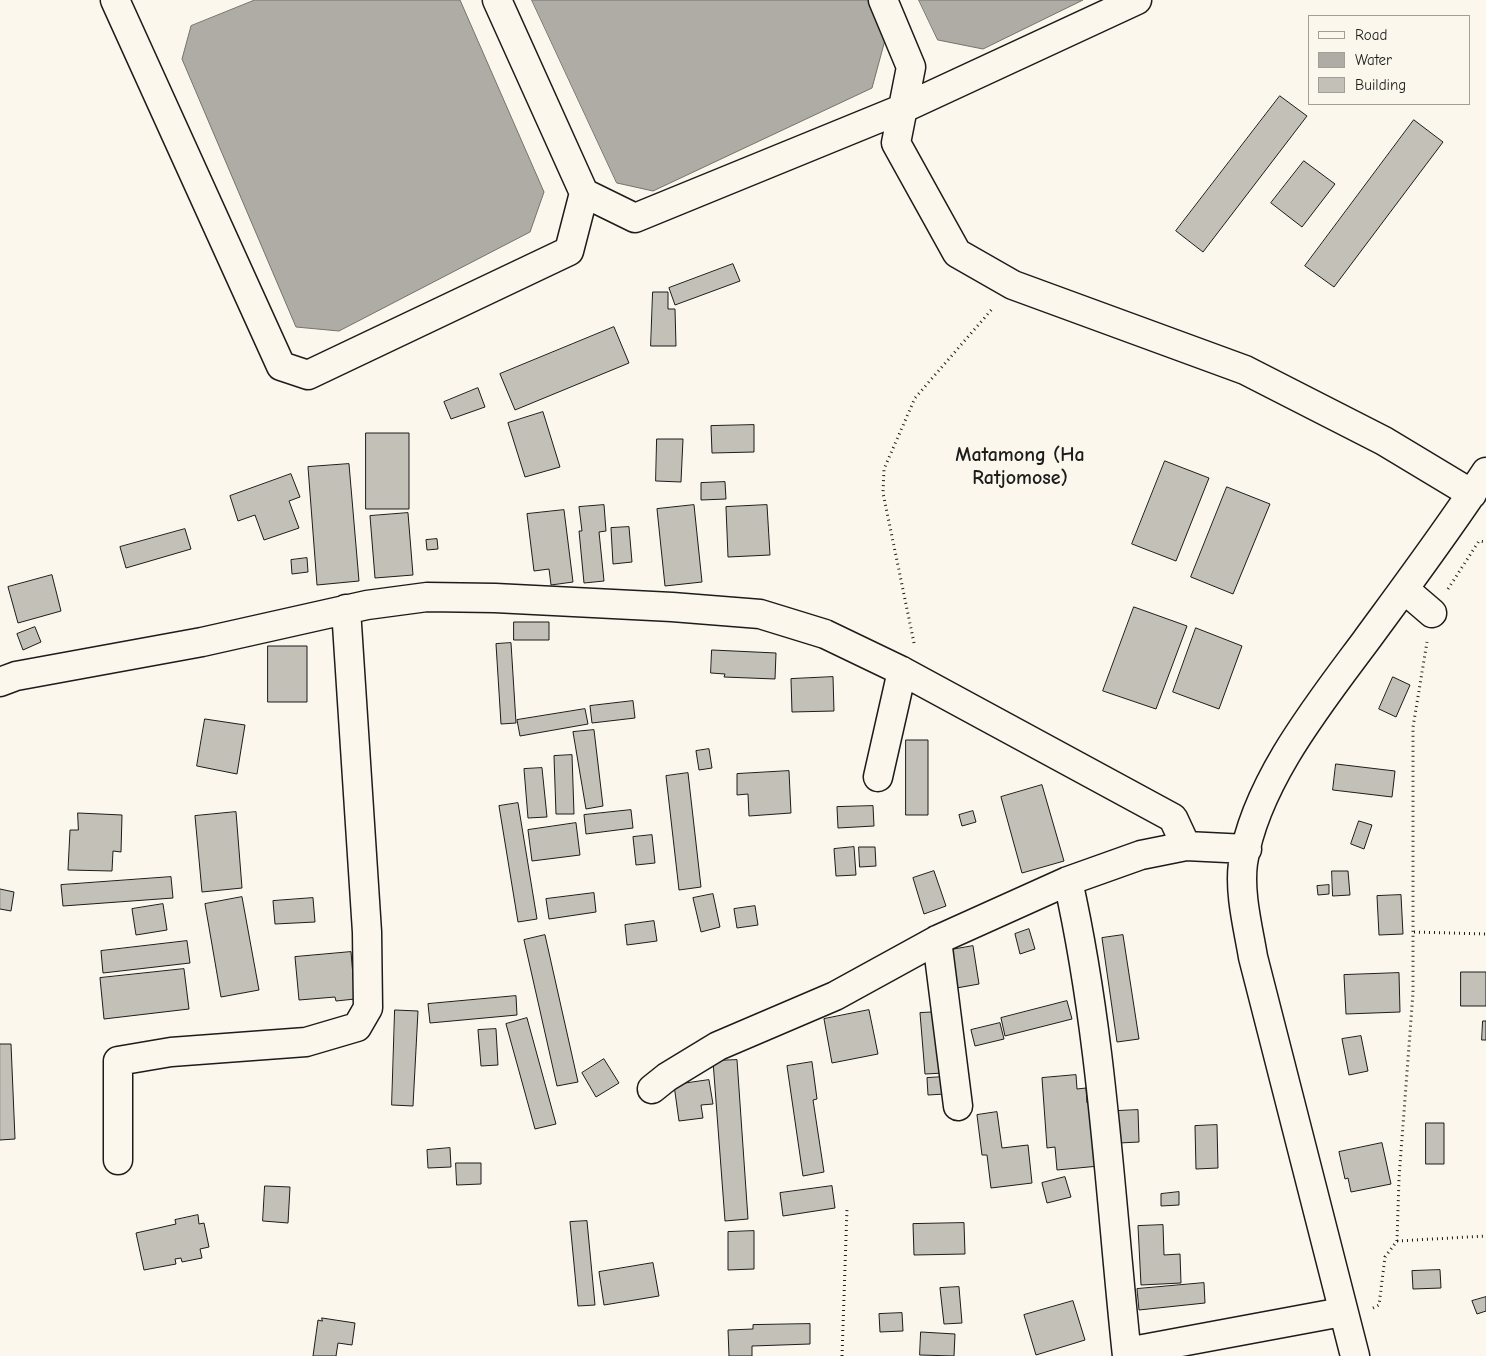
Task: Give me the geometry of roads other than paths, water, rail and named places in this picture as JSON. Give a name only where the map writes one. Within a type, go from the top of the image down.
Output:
[{"type":"street","points":[[114,0],[281,366],[308,375],[569,251],[584,193],[497,0]]},
{"type":"street","points":[[883,0],[911,67],[896,143],[957,253],[1013,285],[1244,370],[1384,441],[1479,483],[1327,694],[1271,782],[1254,820],[1243,864],[1244,906],[1253,957],[1343,1316],[1355,1356]]},
{"type":"street","points":[[584,193],[635,218],[904,108],[1137,0]]},
{"type":"street","points":[[1404,589],[1432,613]]},
{"type":"street","points":[[0,682],[16,676],[202,642],[346,609],[427,597],[672,607],[760,614],[825,634],[912,677],[1173,818],[1186,846]]},
{"type":"street","points":[[118,1160],[118,1061],[171,1052],[306,1042],[357,1027],[368,1008],[367,932],[346,609]]},
{"type":"street","points":[[878,777],[912,677]]},
{"type":"street","points":[[652,1089],[667,1077],[718,1046],[835,996],[937,940],[1068,881],[1141,855],[1186,846],[1247,848]]},
{"type":"street","points":[[1068,881],[1082,943],[1105,1120],[1127,1354],[1343,1316]]},
{"type":"street","points":[[937,940],[958,1106]]},
{"type":"water","points":[[255,0],[460,0],[544,192],[530,232],[339,331],[296,327],[182,59],[191,26]]},
{"type":"water","points":[[532,0],[868,0],[885,40],[872,88],[653,191],[617,183]]},
{"type":"water","points":[[919,0],[1083,0],[983,49],[938,40]]},
{"type":"district","name":"Matamong (Ha Ratjomose)","points":[[1020,466]]}]
